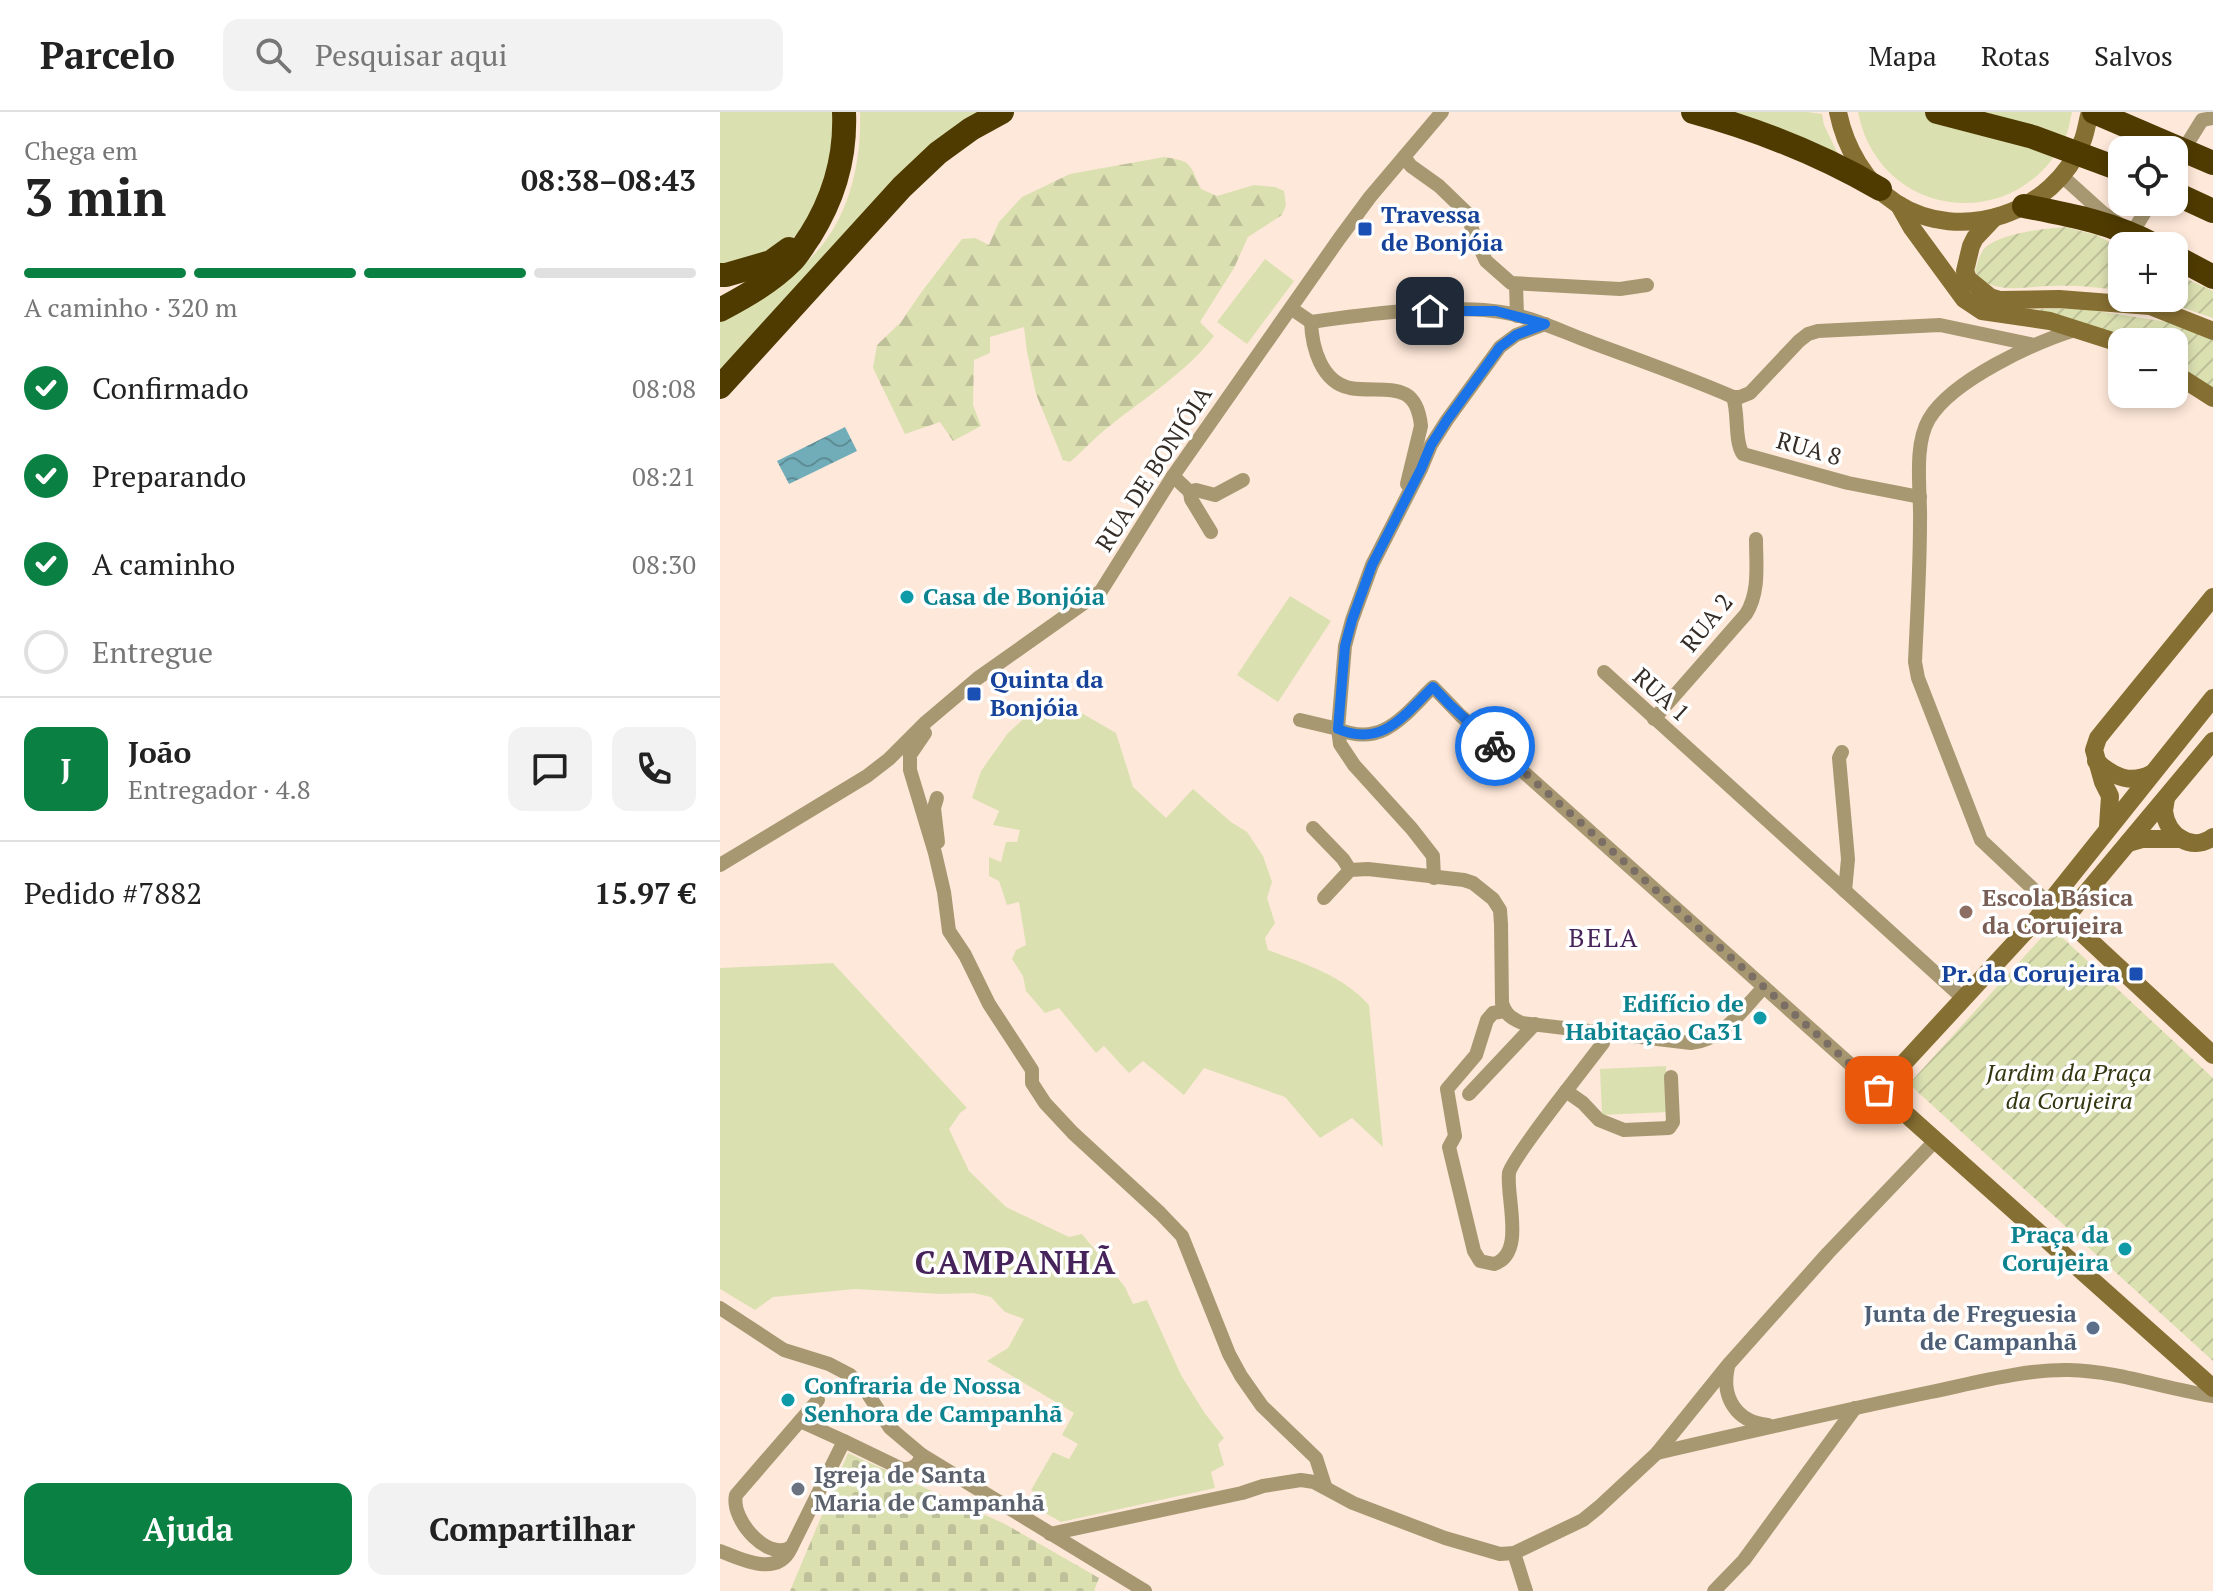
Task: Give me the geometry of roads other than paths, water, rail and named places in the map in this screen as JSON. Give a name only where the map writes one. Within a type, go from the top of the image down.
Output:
[{"type":"highway","points":[[720,310],[750,294],[795,259],[818,224],[830,200],[843,154],[844,112]]},
{"type":"highway","points":[[720,387],[902,187],[938,153],[971,129],[1002,112]]},
{"type":"highway","points":[[1693,112],[1787,142],[1880,189]]},
{"type":"highway","points":[[1937,112],[2033,137],[2108,165]]},
{"type":"highway","points":[[2092,112],[2208,161]]},
{"type":"highway","points":[[2188,200],[2213,211]]},
{"type":"highway","points":[[2024,206],[2085,218],[2129,232]]},
{"type":"highway","points":[[720,275],[771,262],[818,224]]},
{"type":"highway","points":[[2188,264],[2213,277]]},
{"type":"main road","points":[[1838,112],[1847,146],[1880,189],[1899,205],[1934,219],[1964,222],[1993,219],[2045,193],[2062,176],[2082,142],[2092,112]]},
{"type":"main road","points":[[1899,205],[1948,279],[1973,306],[1982,311],[2050,321],[2108,339]]},
{"type":"main road","points":[[1993,219],[1971,246],[1965,271],[1968,279],[1990,297],[2000,300],[2059,299],[2150,306],[2213,331]]},
{"type":"main road","points":[[2188,382],[2213,398]]},
{"type":"main road","points":[[2107,829],[2110,796],[2094,755],[2095,744],[2213,597]]},
{"type":"main road","points":[[2213,698],[2048,903],[1879,1090],[2213,1388]]},
{"type":"main road","points":[[2066,917],[2213,741]]},
{"type":"main road","points":[[2096,761],[2109,774],[2120,777],[2136,779],[2151,774]]},
{"type":"main road","points":[[2166,798],[2164,811],[2167,821],[2182,839]]},
{"type":"main road","points":[[2128,843],[2157,838],[2182,839],[2199,844],[2213,837]]},
{"type":"main road","points":[[2048,903],[2213,1055]]},
{"type":"street","name":"RUA DE BONJÓIA","points":[[720,865],[867,776],[978,678],[1101,591],[1173,476],[1339,239],[1442,112]]},
{"type":"street","points":[[2188,142],[2202,120],[2213,118]]},
{"type":"street","points":[[1404,157],[1467,213],[1486,261],[1506,280],[1516,284],[1620,289],[1647,285]]},
{"type":"street","points":[[2062,176],[2103,213],[2131,232]]},
{"type":"street","points":[[1516,284],[1517,316]]},
{"type":"street","points":[[1292,309],[1311,322],[1453,309],[1496,311],[1545,324],[1733,397],[1750,393],[1799,341],[1818,331],[1940,325],[2034,345]]},
{"type":"street","points":[[1311,322],[1317,356],[1335,380],[1351,388],[1400,391],[1408,395],[1417,407],[1421,426],[1399,512]]},
{"type":"street","points":[[1434,878],[1433,856],[1354,765],[1340,744],[1338,729],[1345,646],[1372,565],[1438,433],[1500,347],[1516,335],[1545,324]]},
{"type":"street","points":[[2048,903],[1981,840],[1918,678],[1915,662],[1922,439],[1936,410],[1959,388],[2034,345],[2078,329]]},
{"type":"street","name":"RUA 8","points":[[1733,397],[1737,409],[1739,447],[1743,454],[1848,483],[1920,497]]},
{"type":"street","points":[[1173,476],[1190,492],[1211,532]]},
{"type":"street","points":[[1190,492],[1196,490],[1218,494],[1243,480]]},
{"type":"street","name":"RUA 2","points":[[1654,719],[1752,606],[1756,583],[1756,539]]},
{"type":"street","name":"RUA 1","points":[[1604,672],[1964,999]]},
{"type":"street","points":[[1300,720],[1350,734],[1383,732],[1399,721],[1433,687],[1461,716],[1879,1090]]},
{"type":"street","points":[[926,722],[926,732],[910,755],[910,770],[938,867],[949,931],[965,955],[989,1004],[1032,1070],[1032,1083],[1038,1094],[1073,1133],[1182,1236],[1229,1354],[1241,1376],[1262,1406],[1316,1458],[1325,1486]]},
{"type":"street","points":[[1842,752],[1839,758],[1848,859],[1845,891]]},
{"type":"street","points":[[937,798],[934,808],[938,867]]},
{"type":"street","points":[[1313,828],[1350,870]]},
{"type":"street","points":[[1324,898],[1350,870],[1368,869],[1473,883],[1493,899],[1500,910],[1500,991],[1504,1011],[1522,1023],[1702,1042],[1723,1030],[1764,987]]},
{"type":"street","points":[[1504,1011],[1493,1013],[1487,1020],[1476,1055],[1447,1089],[1455,1136],[1449,1147],[1474,1251],[1480,1261],[1494,1264],[1505,1258],[1513,1239],[1509,1170],[1603,1043],[1606,1032]]},
{"type":"street","points":[[1469,1094],[1535,1024]]},
{"type":"street","points":[[1566,1091],[1599,1120],[1624,1130],[1669,1128],[1673,1122],[1671,1077]]},
{"type":"street","points":[[1050,1534],[1301,1480],[1325,1486],[1353,1503],[1445,1538],[1496,1553],[1514,1553],[1583,1520],[1657,1453],[1728,1365],[1828,1253],[1935,1141]]},
{"type":"street","points":[[720,1308],[784,1350],[829,1364],[850,1375],[866,1391],[890,1428],[922,1455],[1145,1591]]},
{"type":"street","points":[[1728,1365],[1726,1392],[1735,1409],[1747,1420],[1777,1426]]},
{"type":"street","points":[[1657,1453],[1855,1408],[2049,1370],[2121,1375],[2180,1391],[2213,1396]]},
{"type":"street","points":[[792,1546],[782,1551],[763,1544],[753,1536],[738,1517],[734,1498],[818,1400]]},
{"type":"street","points":[[1714,1591],[1744,1560],[1855,1408]]},
{"type":"street","points":[[800,1421],[902,1469],[911,1469],[918,1464],[922,1455]]},
{"type":"street","points":[[720,1551],[766,1565],[788,1554],[844,1441]]},
{"type":"street","points":[[1514,1553],[1526,1591]]},
{"type":"water","points":[[845,427],[857,451],[789,484],[777,461]]},
{"type":"place","name":"Travessa de Bonjóia","points":[[1365,229]]},
{"type":"place","name":"Casa de Bonjóia","points":[[907,597]]},
{"type":"place","name":"Quinta da Bonjóia","points":[[974,694]]},
{"type":"place","name":"Escola Básica da Corujeira","points":[[1966,912]]},
{"type":"place","name":"Pr. da Corujeira","points":[[2136,974]]},
{"type":"place","name":"Edifício de Habitação Ca31","points":[[1760,1018]]},
{"type":"place","name":"Praça da Corujeira","points":[[2125,1249]]},
{"type":"place","name":"Junta de Freguesia de Campanhã","points":[[2093,1328]]},
{"type":"place","name":"Confraria de Nossa Senhora de Campanhã","points":[[788,1400]]},
{"type":"place","name":"Igreja de Santa Maria de Campanhã","points":[[798,1489]]},
{"type":"district","name":"BELA","points":[[1604,938]]},
{"type":"district","name":"CAMPANHÃ","points":[[1016,1263]]},
{"type":"park label","name":"Jardim da Praça da Corujeira","points":[[2069,1087]]}]
